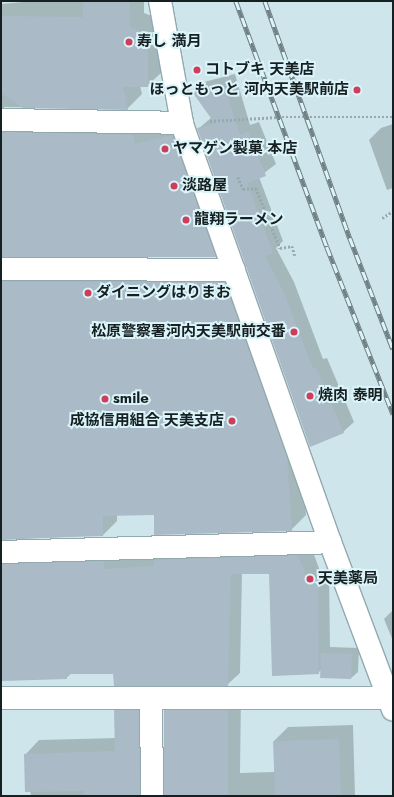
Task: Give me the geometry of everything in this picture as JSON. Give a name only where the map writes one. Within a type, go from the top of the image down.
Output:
[{"type":"street","points":[[1,698],[151,698],[391,704],[330,542],[182,123],[160,1]]},
{"type":"street","points":[[1,120],[182,123]]},
{"type":"street","points":[[1,269],[234,270]]},
{"type":"street","points":[[1,552],[330,542]]},
{"type":"street","points":[[151,698],[152,796]]},
{"type":"path","points":[[182,123],[258,118],[393,117]]},
{"type":"path","points":[[238,177],[243,189],[256,188],[280,248],[292,246],[295,256]]},
{"type":"path","points":[[382,218],[382,216],[393,211]]},
{"type":"building","points":[[83,1],[130,1],[130,27],[148,35],[148,87],[123,87],[128,110],[23,108],[1,93],[1,16],[83,17]]},
{"type":"building","points":[[224,84],[240,135],[248,131],[266,176],[247,183],[273,253],[265,256],[284,293],[313,369],[316,368],[344,433],[310,447],[197,128],[215,124],[193,93]]},
{"type":"building","points":[[1,132],[133,135],[135,144],[173,135],[216,257],[1,257]]},
{"type":"building","points":[[1,282],[225,282],[287,457],[292,531],[154,535],[154,515],[103,516],[103,536],[1,539]]},
{"type":"building","points":[[298,555],[308,582],[318,578],[319,674],[272,676],[269,574],[231,574],[228,686],[114,686],[113,674],[67,674],[67,679],[2,681],[1,564],[104,561],[104,569],[154,566],[154,560]]},
{"type":"building","points":[[321,653],[352,654],[351,679],[320,678]]},
{"type":"building","points":[[114,710],[139,710],[140,796],[84,796],[84,791],[25,792],[24,754],[115,751]]},
{"type":"building","points":[[164,710],[228,710],[228,796],[164,796]]},
{"type":"building","points":[[339,739],[341,796],[275,796],[273,741]]},
{"type":"railway","points":[[236,1],[327,247],[393,414]]},
{"type":"railway","points":[[265,1],[350,238],[393,349]]},
{"type":"place","name":"寿し 満月","points":[[129,42]]},
{"type":"place","name":"コトブキ 天美店","points":[[197,70]]},
{"type":"place","name":"ほっともっと 河内天美駅前店","points":[[357,90]]},
{"type":"place","name":"ヤマゲン製菓 本店","points":[[165,149]]},
{"type":"place","name":"淡路屋","points":[[174,186]]},
{"type":"place","name":"龍翔ラーメン","points":[[186,220]]},
{"type":"place","name":"ダイニングはりまお","points":[[88,293]]},
{"type":"place","name":"松原警察署河内天美駅前交番","points":[[294,332]]},
{"type":"place","name":"焼肉 泰明","points":[[310,396]]},
{"type":"place","name":"smile","points":[[105,399]]},
{"type":"place","name":"成協信用組合 天美支店","points":[[232,421]]},
{"type":"place","name":"天美薬局","points":[[310,579]]}]
